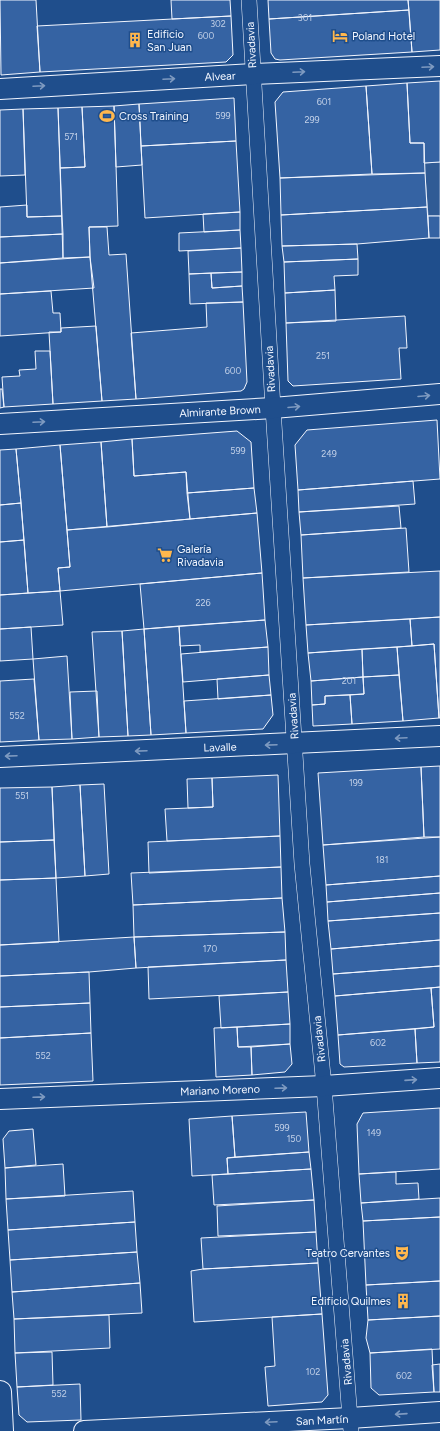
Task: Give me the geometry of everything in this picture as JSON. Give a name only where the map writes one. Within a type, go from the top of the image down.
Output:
[{"type":"street","name":"Rivadavia","points":[[249,0],[302,864],[324,1086],[350,1425]]},
{"type":"street","name":"Alvear","points":[[0,89],[253,74],[440,66]]},
{"type":"street","name":"Almirante Brown","points":[[0,424],[273,408],[440,394]]},
{"type":"street","name":"Lavalle","points":[[0,756],[295,744],[440,736]]},
{"type":"street","name":"Mariano Moreno","points":[[0,1099],[324,1086],[440,1078]]},
{"type":"street","points":[[0,1392],[2,1431]]},
{"type":"street","name":"San Martín","points":[[84,1431],[350,1425],[440,1412]]},
{"type":"shaded area","points":[[440,162],[440,216],[428,216],[424,163]]},
{"type":"building","points":[[0,0],[36,0],[40,72],[1,75]]},
{"type":"building","points":[[171,0],[230,0],[231,16],[172,19]]},
{"type":"building","points":[[268,0],[408,0],[409,10],[269,19]]},
{"type":"building","points":[[408,0],[440,0],[440,50],[412,52]]},
{"type":"building","name":"Poland Hotel","points":[[409,10],[412,52],[280,60],[275,59],[271,53],[269,19]]},
{"type":"building","name":"Edificio San Juan","points":[[231,16],[233,55],[226,62],[40,72],[37,26]]},
{"type":"building","points":[[440,81],[440,162],[424,163],[424,143],[410,143],[407,83]]},
{"type":"building","points":[[407,83],[410,143],[424,143],[425,173],[372,174],[366,86]]},
{"type":"building","points":[[366,86],[372,174],[280,178],[275,102],[283,92]]},
{"type":"building","points":[[234,98],[236,141],[141,146],[139,104]]},
{"type":"building","points":[[139,104],[142,165],[116,167],[114,106]]},
{"type":"building","points":[[114,106],[118,226],[89,227],[90,257],[63,258],[60,168],[85,167],[82,107]]},
{"type":"building","points":[[82,107],[85,167],[60,168],[58,108]]},
{"type":"building","points":[[58,108],[62,216],[27,217],[23,109]]},
{"type":"building","points":[[23,109],[25,175],[0,176],[0,110]]},
{"type":"building","points":[[236,141],[240,212],[145,218],[141,146]]},
{"type":"building","points":[[425,173],[427,207],[281,215],[280,178]]},
{"type":"building","points":[[27,205],[27,217],[62,216],[63,234],[0,237],[0,207]]},
{"type":"building","points":[[427,207],[429,238],[357,244],[282,246],[281,215]]},
{"type":"building","points":[[240,212],[240,230],[204,232],[203,214]]},
{"type":"building","points":[[428,216],[440,216],[440,238],[429,238]]},
{"type":"building","points":[[89,227],[107,227],[109,255],[126,254],[136,399],[102,401],[90,257]]},
{"type":"building","points":[[240,230],[241,248],[179,251],[179,233]]},
{"type":"building","points":[[63,234],[63,258],[0,263],[0,237]]},
{"type":"building","points":[[357,244],[358,259],[284,262],[282,246]]},
{"type":"building","points":[[241,248],[242,272],[189,274],[188,251]]},
{"type":"building","points":[[90,257],[94,288],[0,294],[0,263]]},
{"type":"building","points":[[358,259],[358,275],[334,276],[335,290],[285,293],[284,262]]},
{"type":"building","points":[[242,272],[242,286],[212,288],[211,273]]},
{"type":"building","points":[[211,273],[212,288],[242,286],[243,302],[190,304],[189,274]]},
{"type":"building","points":[[335,290],[336,321],[286,323],[285,293]]},
{"type":"building","points":[[51,291],[53,313],[60,313],[61,332],[0,336],[0,294]]},
{"type":"building","points":[[243,302],[247,382],[244,389],[241,391],[136,399],[131,333],[207,327],[206,303]]},
{"type":"building","points":[[405,316],[407,348],[399,348],[401,379],[293,386],[288,381],[286,323]]},
{"type":"building","points":[[96,326],[102,401],[53,404],[49,332],[61,332],[61,328]]},
{"type":"building","points":[[35,351],[50,351],[53,404],[4,407],[2,377],[20,376],[19,370],[36,369]]},
{"type":"building","points":[[0,389],[2,389],[4,407],[0,408]]},
{"type":"building","points":[[437,420],[440,479],[298,490],[295,445],[307,430]]},
{"type":"building","points":[[237,431],[251,442],[254,488],[187,493],[186,472],[134,476],[132,439]]},
{"type":"building","points":[[132,439],[134,476],[186,472],[190,519],[107,527],[101,442]]},
{"type":"building","points":[[101,442],[107,527],[67,530],[60,445]]},
{"type":"building","points":[[60,445],[70,567],[58,568],[60,591],[28,593],[16,449]]},
{"type":"building","points":[[16,449],[21,503],[0,505],[0,450]]},
{"type":"building","points":[[413,481],[415,504],[299,512],[298,490]]},
{"type":"building","points":[[254,488],[257,513],[190,519],[187,493]]},
{"type":"building","points":[[21,503],[24,540],[0,542],[0,505]]},
{"type":"building","points":[[399,506],[401,528],[301,535],[299,512]]},
{"type":"building","name":"Galería Rivadavia","points":[[257,513],[262,573],[60,591],[58,568],[70,567],[67,530]]},
{"type":"building","points":[[406,528],[409,572],[303,578],[301,535]]},
{"type":"building","points":[[24,540],[28,593],[0,595],[0,542]]},
{"type":"building","points":[[440,571],[440,617],[306,625],[303,578]]},
{"type":"building","points":[[262,573],[265,620],[144,629],[140,584]]},
{"type":"building","points":[[60,591],[63,625],[0,629],[0,595]]},
{"type":"building","points":[[440,617],[439,718],[434,644],[412,646],[410,619]]},
{"type":"building","points":[[410,619],[412,646],[308,653],[306,625]]},
{"type":"building","points":[[265,620],[268,647],[200,652],[200,645],[180,646],[179,626]]},
{"type":"building","points":[[179,626],[186,733],[151,735],[144,629]]},
{"type":"building","points":[[31,627],[33,659],[0,661],[0,629]]},
{"type":"building","points":[[144,629],[151,735],[128,736],[122,631]]},
{"type":"building","points":[[122,631],[128,736],[99,737],[92,632]]},
{"type":"building","points":[[434,644],[439,718],[403,721],[397,647]]},
{"type":"building","points":[[268,647],[269,675],[183,682],[181,654]]},
{"type":"building","points":[[397,647],[399,675],[363,677],[362,649]]},
{"type":"building","points":[[362,649],[363,677],[311,681],[308,653]]},
{"type":"building","points":[[67,656],[72,739],[39,740],[33,659]]},
{"type":"building","points":[[269,675],[271,695],[218,699],[217,679]]},
{"type":"building","points":[[399,675],[403,721],[352,724],[350,695],[364,694],[363,677]]},
{"type":"building","points":[[363,677],[364,694],[325,696],[325,704],[312,705],[311,681]]},
{"type":"building","points":[[34,679],[39,740],[0,742],[0,681]]},
{"type":"building","points":[[97,691],[99,737],[72,739],[70,692]]},
{"type":"building","points":[[271,695],[273,715],[263,729],[186,733],[184,701]]},
{"type":"building","points":[[350,695],[352,724],[313,726],[312,705],[325,704],[325,696]]},
{"type":"building","points":[[440,766],[440,837],[424,837],[421,767]]},
{"type":"building","points":[[421,767],[424,837],[323,845],[318,773]]},
{"type":"building","points":[[278,775],[280,836],[167,841],[165,809],[213,807],[212,778]]},
{"type":"building","points":[[212,778],[213,807],[188,808],[187,779]]},
{"type":"building","points":[[104,784],[109,874],[85,876],[80,785]]},
{"type":"building","points":[[80,785],[85,876],[56,878],[52,787]]},
{"type":"building","points":[[52,787],[54,840],[0,842],[0,788]]},
{"type":"building","points":[[280,836],[281,867],[149,873],[148,842]]},
{"type":"building","points":[[440,837],[440,876],[326,885],[323,845]]},
{"type":"building","points":[[54,840],[56,878],[0,880],[0,842]]},
{"type":"building","points":[[281,867],[282,898],[133,905],[131,873]]},
{"type":"building","points":[[440,876],[440,893],[327,902],[326,885]]},
{"type":"building","points":[[56,878],[59,942],[0,945],[0,880]]},
{"type":"building","points":[[440,893],[440,913],[328,921],[327,902]]},
{"type":"building","points":[[282,898],[285,932],[134,937],[133,905]]},
{"type":"building","points":[[440,913],[440,940],[331,949],[328,921]]},
{"type":"building","points":[[285,932],[286,960],[136,968],[134,937]]},
{"type":"building","points":[[134,937],[136,968],[89,972],[0,976],[0,945]]},
{"type":"building","points":[[440,940],[440,966],[333,974],[331,949]]},
{"type":"building","points":[[286,960],[288,992],[149,999],[148,967]]},
{"type":"building","points":[[440,966],[440,987],[335,996],[333,974]]},
{"type":"building","points":[[89,972],[90,1003],[0,1007],[0,976]]},
{"type":"building","points":[[440,987],[440,1062],[417,1063],[415,1029],[434,1027],[431,988]]},
{"type":"building","points":[[431,988],[434,1027],[338,1035],[335,996]]},
{"type":"building","points":[[288,992],[290,1024],[221,1028],[219,996]]},
{"type":"building","points":[[90,1003],[91,1033],[0,1038],[0,1007]]},
{"type":"building","points":[[290,1024],[290,1044],[238,1047],[237,1027]]},
{"type":"building","points":[[237,1027],[238,1047],[251,1047],[252,1075],[216,1077],[214,1028]]},
{"type":"building","points":[[415,1029],[417,1063],[344,1067],[340,1064],[338,1035]]},
{"type":"building","points":[[91,1033],[93,1081],[0,1085],[0,1038]]},
{"type":"building","points":[[290,1044],[292,1064],[285,1072],[252,1075],[251,1047]]},
{"type":"building","points":[[440,1108],[440,1169],[359,1174],[357,1124],[363,1113]]},
{"type":"building","points":[[306,1112],[309,1152],[235,1157],[232,1116]]},
{"type":"building","points":[[232,1116],[235,1157],[227,1158],[228,1174],[192,1176],[189,1119]]},
{"type":"building","points":[[33,1129],[36,1165],[5,1168],[3,1139],[9,1131]]},
{"type":"building","points":[[309,1152],[311,1169],[228,1174],[227,1158]]},
{"type":"building","points":[[63,1164],[65,1196],[6,1199],[5,1168]]},
{"type":"building","points":[[311,1169],[314,1200],[214,1205],[212,1175]]},
{"type":"building","points":[[396,1172],[396,1184],[418,1183],[419,1199],[361,1203],[359,1174]]},
{"type":"building","points":[[133,1191],[135,1222],[8,1230],[6,1199]]},
{"type":"building","points":[[440,1198],[440,1217],[363,1221],[361,1203]]},
{"type":"building","points":[[314,1200],[316,1232],[218,1236],[217,1206]]},
{"type":"building","name":"Teatro Cervantes","points":[[440,1217],[440,1281],[366,1285],[363,1221]]},
{"type":"building","points":[[135,1222],[137,1252],[10,1260],[8,1230]]},
{"type":"building","points":[[316,1232],[318,1263],[203,1269],[201,1238]]},
{"type":"building","points":[[137,1252],[140,1283],[12,1292],[10,1260]]},
{"type":"building","points":[[318,1263],[322,1314],[194,1322],[191,1271],[203,1269]]},
{"type":"building","name":"Edificio Quilmes","points":[[440,1281],[440,1316],[368,1320],[366,1285]]},
{"type":"building","points":[[140,1283],[142,1313],[14,1319],[12,1292]]},
{"type":"building","points":[[322,1314],[328,1395],[322,1402],[268,1406],[265,1367],[275,1366],[272,1317]]},
{"type":"building","points":[[109,1315],[110,1348],[15,1353],[14,1319]]},
{"type":"building","points":[[440,1316],[440,1349],[370,1353],[366,1338],[368,1320]]},
{"type":"building","points":[[432,1349],[434,1392],[379,1395],[371,1388],[370,1353]]},
{"type":"building","points":[[52,1352],[53,1385],[17,1387],[15,1353]]},
{"type":"building","points":[[440,1364],[440,1392],[434,1392],[432,1365]]},
{"type":"building","points":[[80,1384],[81,1420],[27,1422],[19,1415],[17,1387]]},
{"type":"place","name":"Poland Hotel","points":[[340,36]]},
{"type":"place","name":"Edificio San Juan","points":[[135,40]]},
{"type":"place","name":"Cross Training","points":[[107,116]]},
{"type":"place","name":"Galería Rivadavia","points":[[165,555]]},
{"type":"place","name":"Teatro Cervantes","points":[[402,1253]]},
{"type":"place","name":"Edificio Quilmes","points":[[403,1301]]}]
